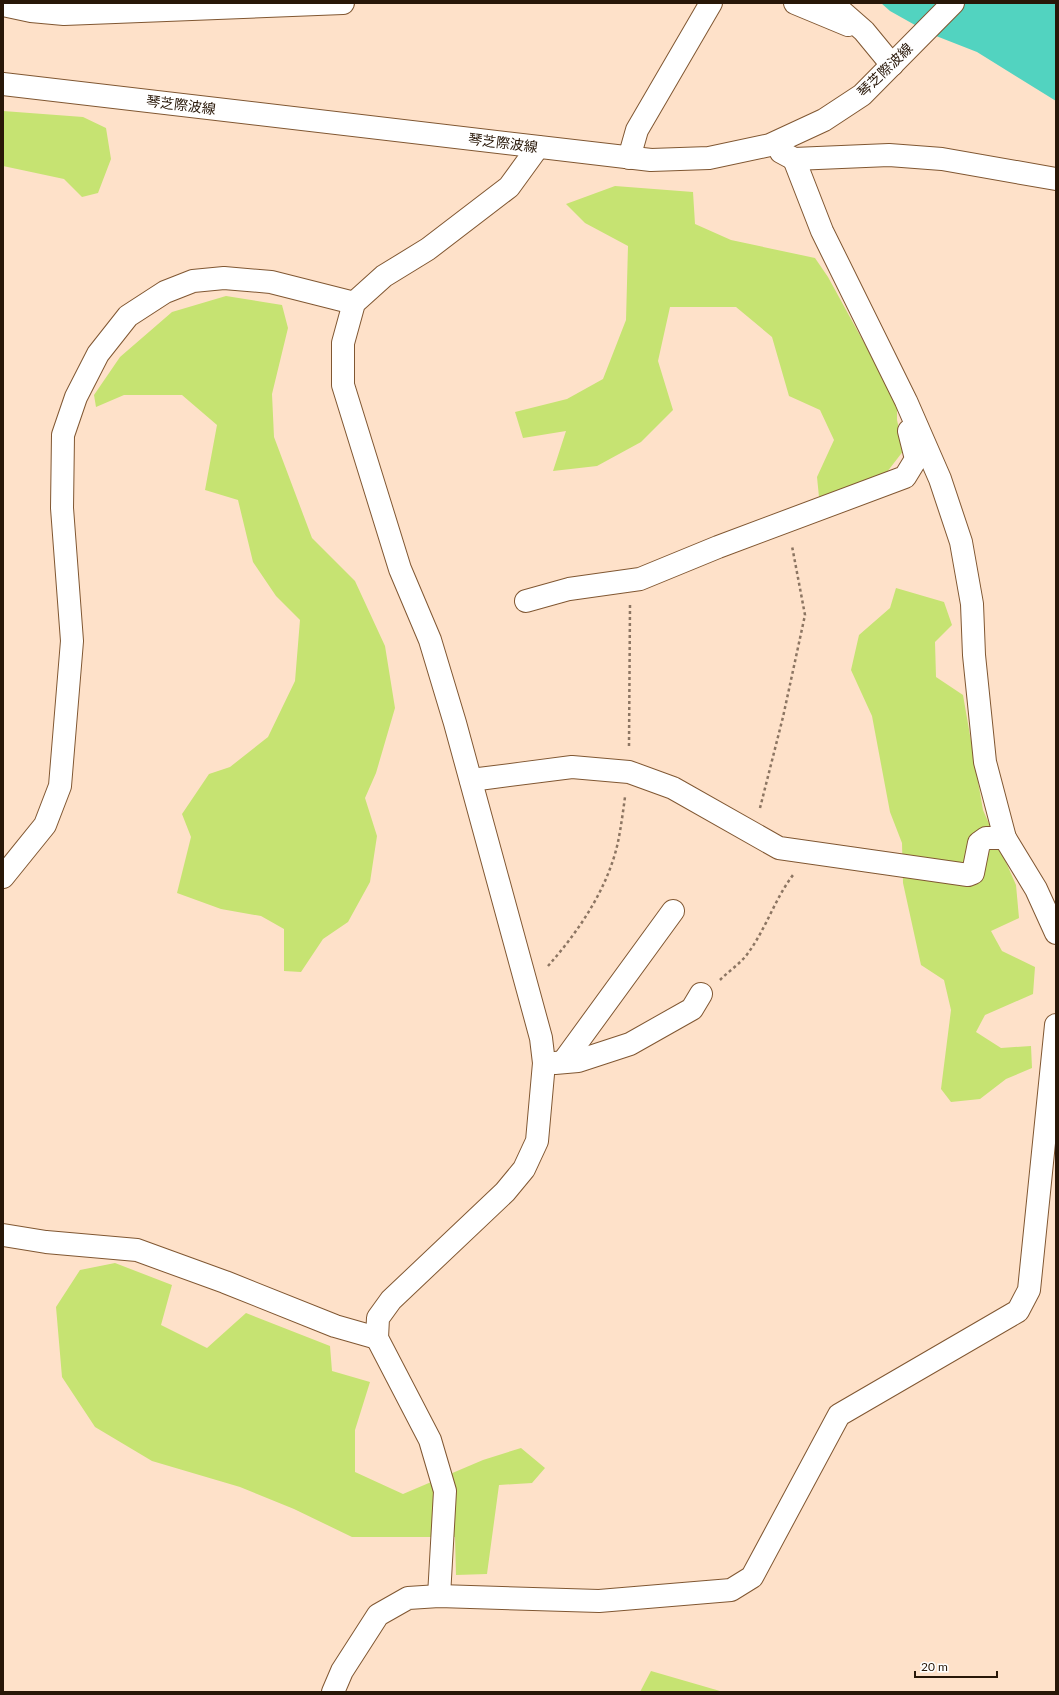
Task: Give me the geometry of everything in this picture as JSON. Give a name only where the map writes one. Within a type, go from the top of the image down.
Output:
[{"type":"street","points":[[3,5],[64,14],[343,3]]},
{"type":"street","points":[[629,158],[637,130],[711,3]]},
{"type":"street","points":[[795,3],[864,31]]},
{"type":"street","points":[[832,3],[864,31],[892,66]]},
{"type":"street","name":"琴芝際波線","points":[[3,84],[629,158],[651,160],[709,158],[770,145],[824,120],[862,95],[953,3]]},
{"type":"street","points":[[770,145],[794,159],[889,155],[942,159],[1056,179]]},
{"type":"street","points":[[538,147],[509,188],[428,249],[384,276],[354,302],[343,343],[343,384],[400,568],[430,640],[471,780],[541,1038],[554,1063]]},
{"type":"street","points":[[794,159],[822,231],[914,419],[940,479],[961,542],[972,604],[974,655],[985,762],[1005,838],[1036,889],[1056,933]]},
{"type":"street","points":[[3,878],[45,825],[60,786],[72,641],[62,508],[63,435],[76,397],[98,354],[128,316],[165,292],[193,282],[224,278],[271,282],[354,302]]},
{"type":"street","points":[[526,602],[569,589],[640,579],[905,477],[916,459],[909,431],[914,419]]},
{"type":"street","points":[[471,780],[572,767],[629,772],[673,788],[779,848],[968,875],[973,872],[979,843],[986,838],[1005,838]]},
{"type":"street","points":[[439,1596],[445,1491],[430,1440],[377,1338],[378,1318],[391,1300],[505,1192],[524,1169],[537,1141],[554,1063],[673,911]]},
{"type":"street","points":[[554,1063],[578,1061],[630,1044],[692,1009],[701,994]]},
{"type":"street","points":[[333,1692],[342,1671],[378,1615],[408,1598],[439,1596],[599,1601],[731,1590],[752,1577],[839,1415],[1018,1311],[1029,1290],[1056,1025]]},
{"type":"street","points":[[3,1235],[46,1242],[137,1250],[225,1282],[335,1326],[377,1338]]},
{"type":"path","points":[[751,832],[758,815],[783,717],[805,615],[787,522]]},
{"type":"path","points":[[701,994],[716,984],[744,957],[759,934],[785,885],[808,853]]},
{"type":"green space","points":[[3,111],[83,117],[106,128],[111,159],[98,193],[82,197],[64,179],[3,166]]},
{"type":"green space","points":[[615,186],[693,192],[695,224],[731,240],[815,258],[828,277],[897,403],[897,420],[904,450],[887,472],[819,497],[817,477],[834,440],[820,410],[789,396],[772,337],[736,307],[670,307],[658,361],[673,410],[641,442],[597,466],[553,471],[566,431],[523,438],[515,412],[567,399],[603,379],[626,320],[628,246],[585,223],[566,204]]},
{"type":"green space","points":[[226,296],[282,305],[288,328],[272,394],[274,437],[312,538],[355,581],[385,646],[395,708],[376,773],[365,798],[377,836],[370,882],[348,922],[323,939],[301,972],[284,971],[284,929],[261,916],[221,909],[177,893],[191,837],[182,814],[209,774],[230,767],[268,737],[295,681],[300,620],[276,596],[253,562],[238,500],[205,490],[217,425],[182,395],[124,395],[96,407],[94,395],[120,357],[172,312]]},
{"type":"green space","points":[[896,588],[944,602],[952,625],[935,642],[936,677],[963,695],[983,810],[1016,885],[1019,918],[991,931],[1002,951],[1035,967],[1033,994],[985,1015],[976,1032],[1001,1048],[1031,1046],[1032,1068],[1006,1079],[980,1099],[951,1102],[941,1089],[951,1010],[944,980],[921,965],[903,883],[902,843],[890,812],[872,716],[851,670],[859,635],[890,608]]},
{"type":"green space","points":[[115,1263],[172,1285],[161,1325],[207,1348],[246,1313],[330,1346],[332,1371],[370,1382],[355,1430],[355,1472],[403,1494],[483,1460],[521,1448],[545,1468],[532,1483],[499,1485],[487,1574],[456,1575],[455,1537],[352,1537],[294,1509],[240,1487],[152,1461],[95,1427],[62,1377],[56,1307],[80,1270]]},
{"type":"green space","points":[[651,1671],[720,1691],[722,1692],[640,1692]]},
{"type":"water","points":[[881,3],[1056,3],[1056,101],[977,52],[931,34],[890,11]]}]
